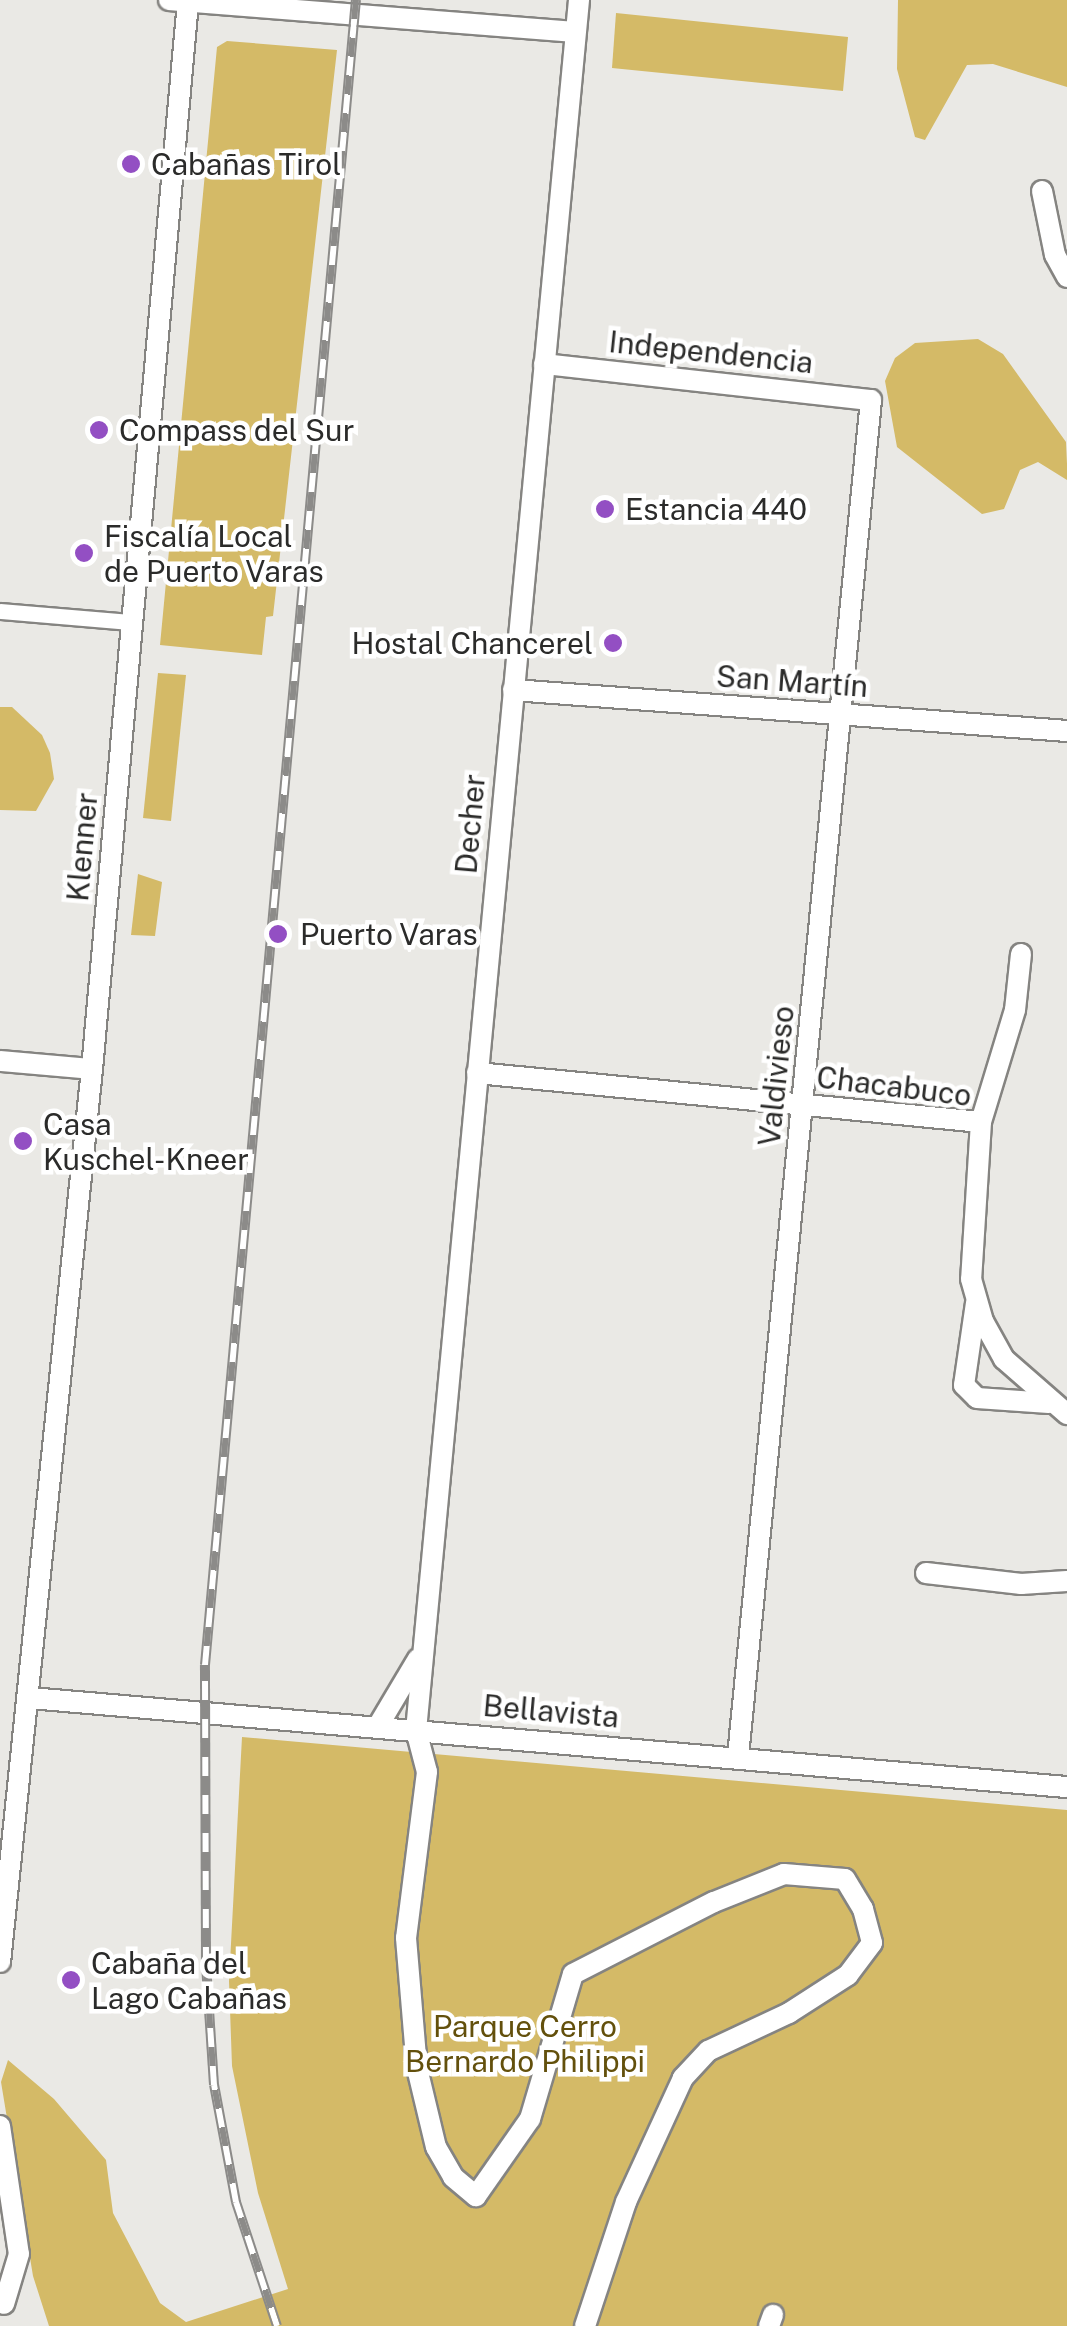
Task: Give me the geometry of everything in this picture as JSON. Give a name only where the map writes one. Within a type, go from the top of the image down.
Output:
[{"type":"street","name":"Decher","points":[[578,0],[416,1730],[427,1772],[406,1938],[417,2068],[436,2146],[453,2177],[476,2196],[530,2119],[573,1974],[784,1874],[845,1878],[863,1908],[872,1943],[848,1975],[788,2013],[708,2051],[683,2078],[626,2202],[585,2326]]},
{"type":"street","points":[[179,1],[436,11],[576,32]]},
{"type":"street","name":"Klenner","points":[[0,1962],[92,1069],[132,622],[179,1]]},
{"type":"street","points":[[1042,191],[1054,255],[1067,277]]},
{"type":"street","name":"Independencia","points":[[544,364],[871,400]]},
{"type":"street","name":"Valdivieso","points":[[738,1757],[871,400]]},
{"type":"street","points":[[0,611],[132,622]]},
{"type":"street","name":"San Martín","points":[[513,690],[1067,731]]},
{"type":"street","points":[[981,1122],[1015,1010],[1022,954]]},
{"type":"street","points":[[0,1061],[92,1069]]},
{"type":"street","name":"Chacabuco","points":[[476,1073],[981,1122],[968,1256],[976,1301],[1004,1358],[1058,1408]]},
{"type":"street","points":[[976,1301],[964,1386],[977,1398],[1058,1408]]},
{"type":"street","points":[[926,1573],[1021,1584],[1067,1581]]},
{"type":"street","name":"Decher","points":[[378,1726],[422,1654]]},
{"type":"street","name":"Bellavista","points":[[30,1698],[1067,1788]]},
{"type":"street","points":[[0,2126],[19,2254],[2,2298],[13,2326]]},
{"type":"green space","points":[[898,0],[1067,0],[1067,87],[993,64],[967,65],[925,140],[915,137],[897,69]]},
{"type":"green space","points":[[616,13],[848,37],[843,91],[612,68]]},
{"type":"green space","points":[[227,41],[337,50],[273,616],[266,617],[262,655],[160,645],[217,47]]},
{"type":"green space","points":[[978,339],[1003,354],[1066,442],[1067,464],[1067,480],[1038,462],[1020,470],[1004,509],[982,514],[897,447],[885,381],[895,358],[915,343]]},
{"type":"green space","points":[[158,673],[186,675],[171,821],[143,818]]},
{"type":"green space","points":[[0,707],[12,707],[42,735],[50,753],[54,779],[36,811],[0,810]]},
{"type":"green space","points":[[138,874],[162,882],[155,936],[131,935]]},
{"type":"green space","name":"Parque Cerro Bernardo Philippi","points":[[242,1737],[1067,1810],[1067,2326],[49,2326],[33,2276],[1,2082],[8,2060],[54,2099],[106,2160],[113,2213],[160,2303],[186,2322],[288,2289],[258,2193],[232,2066],[229,1981]]},
{"type":"railway","points":[[277,2326],[236,2202],[214,2085],[206,1966],[205,1665],[356,0]]},
{"type":"place","name":"Cabañas Tirol","points":[[131,164]]},
{"type":"place","name":"Compass del Sur","points":[[99,430]]},
{"type":"place","name":"Estancia 440","points":[[605,509]]},
{"type":"place","name":"Fiscalía Local de Puerto Varas","points":[[84,553]]},
{"type":"place","name":"Hostal Chancerel","points":[[613,643]]},
{"type":"place","name":"Puerto Varas","points":[[278,934]]},
{"type":"place","name":"Casa Kuschel-Kneer","points":[[23,1141]]},
{"type":"place","name":"Cabaña del Lago Cabañas","points":[[71,1980]]}]
